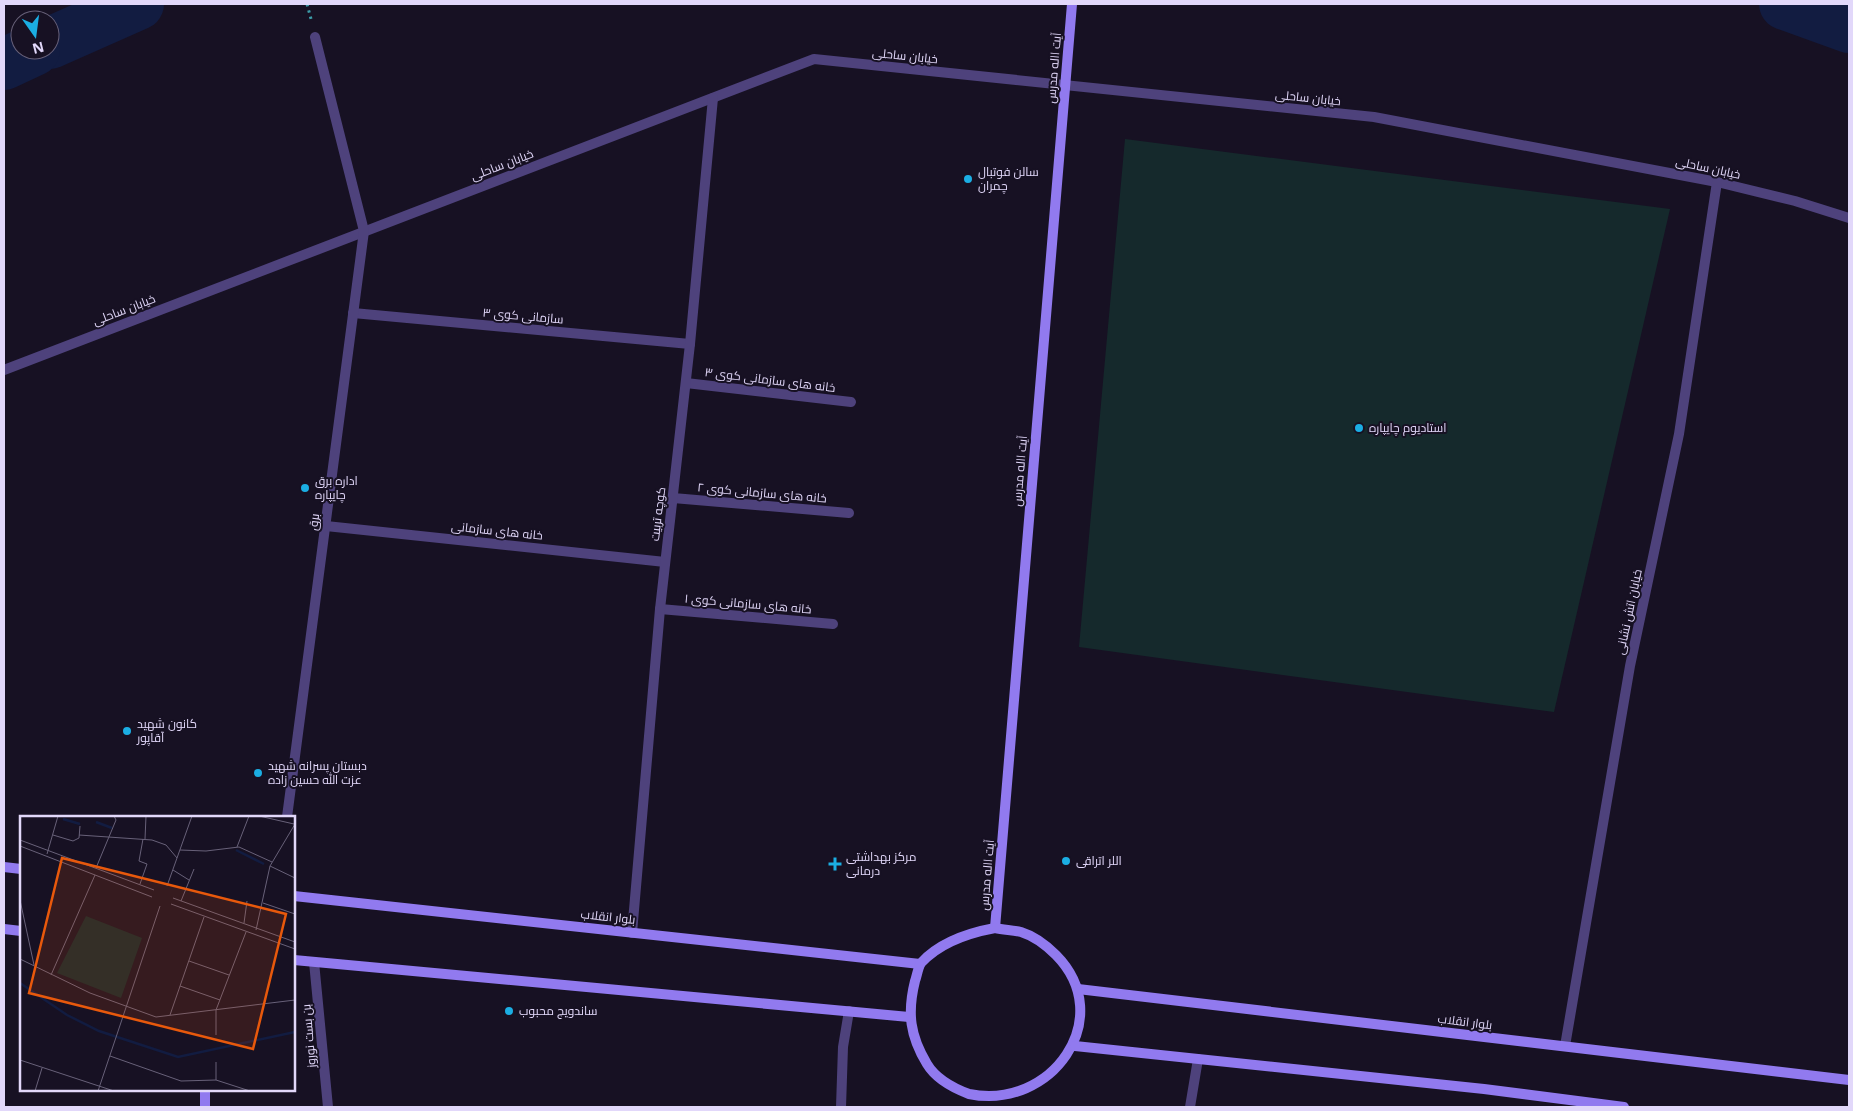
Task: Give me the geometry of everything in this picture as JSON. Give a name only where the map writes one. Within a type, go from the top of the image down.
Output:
[{"type":"main road","name":"آیت االه مدرس","points":[[995,928],[1072,4]]},
{"type":"main road","points":[[4,867],[20,869]]},
{"type":"main road","name":"بلوار انقلاب","points":[[295,896],[920,964]]},
{"type":"main road","points":[[995,928],[1022,932],[1046,945],[1065,964],[1078,988],[1081,1017],[1075,1046],[1060,1070],[1037,1088],[1010,1098],[980,1103],[953,1088],[931,1070],[915,1045],[910,1017],[913,990],[920,964],[944,946],[968,933],[995,928]]},
{"type":"main road","points":[[4,929],[20,931]]},
{"type":"main road","points":[[295,960],[910,1017]]},
{"type":"main road","name":"بلوار انقلاب","points":[[1078,988],[1849,1080]]},
{"type":"main road","points":[[1075,1046],[1570,1104],[1624,1107]]},
{"type":"main road","points":[[205,1091],[205,1107]]},
{"type":"street","points":[[315,36],[364,231]]},
{"type":"street","name":"خیابان ساحلی","points":[[4,370],[814,59],[1374,117],[1718,182],[1795,201],[1849,218]]},
{"type":"street","name":"کوچه تربیت","points":[[632,933],[660,609],[686,383],[713,98]]},
{"type":"street","name":"خیابان اتش نشانی","points":[[1565,1046],[1630,666],[1679,434],[1718,182]]},
{"type":"street","name":"برق","points":[[287,816],[364,231]]},
{"type":"street","name":"سازمانی کوی ۳","points":[[353,313],[690,344]]},
{"type":"street","name":"خانه های سازمانی کوی ۳","points":[[686,383],[851,402]]},
{"type":"street","name":"خانه های سازمانی کوی ۲","points":[[673,498],[849,513]]},
{"type":"street","name":"خانه های سازمانی","points":[[326,526],[666,562]]},
{"type":"street","name":"خانه های سازمانی کوی ۱","points":[[660,609],[832,624]]},
{"type":"street","name":"بن بست نوروز","points":[[314,962],[328,1107]]},
{"type":"street","points":[[841,1107],[843,1047],[849,1011]]},
{"type":"street","points":[[1190,1107],[1198,1059]]},
{"type":"green space","name":"استادیوم چایپاره","points":[[1125,139],[1670,209],[1554,712],[1079,647]]},
{"type":"waterway","points":[[60,39],[138,4]]},
{"type":"waterway","points":[[1785,4],[1849,27]]},
{"type":"waterway","points":[[4,64],[13,60]]},
{"type":"place","name":"سالن فوتبال چمران","points":[[968,179]]},
{"type":"place","name":"استادیوم چایپاره","points":[[1359,428]]},
{"type":"place","name":"اداره برق چایپاره","points":[[305,488]]},
{"type":"place","name":"کانون شهید آقاپور","points":[[127,731]]},
{"type":"place","name":"دبستان پسرانه شهید عزت الله حسین زاده","points":[[258,773]]},
{"type":"place","name":"اللر اتراقی","points":[[1066,861]]},
{"type":"place","name":"مرکز بهداشتی درمانی","points":[[835,864]]},
{"type":"place","name":"ساندویچ محبوب","points":[[509,1011]]}]
